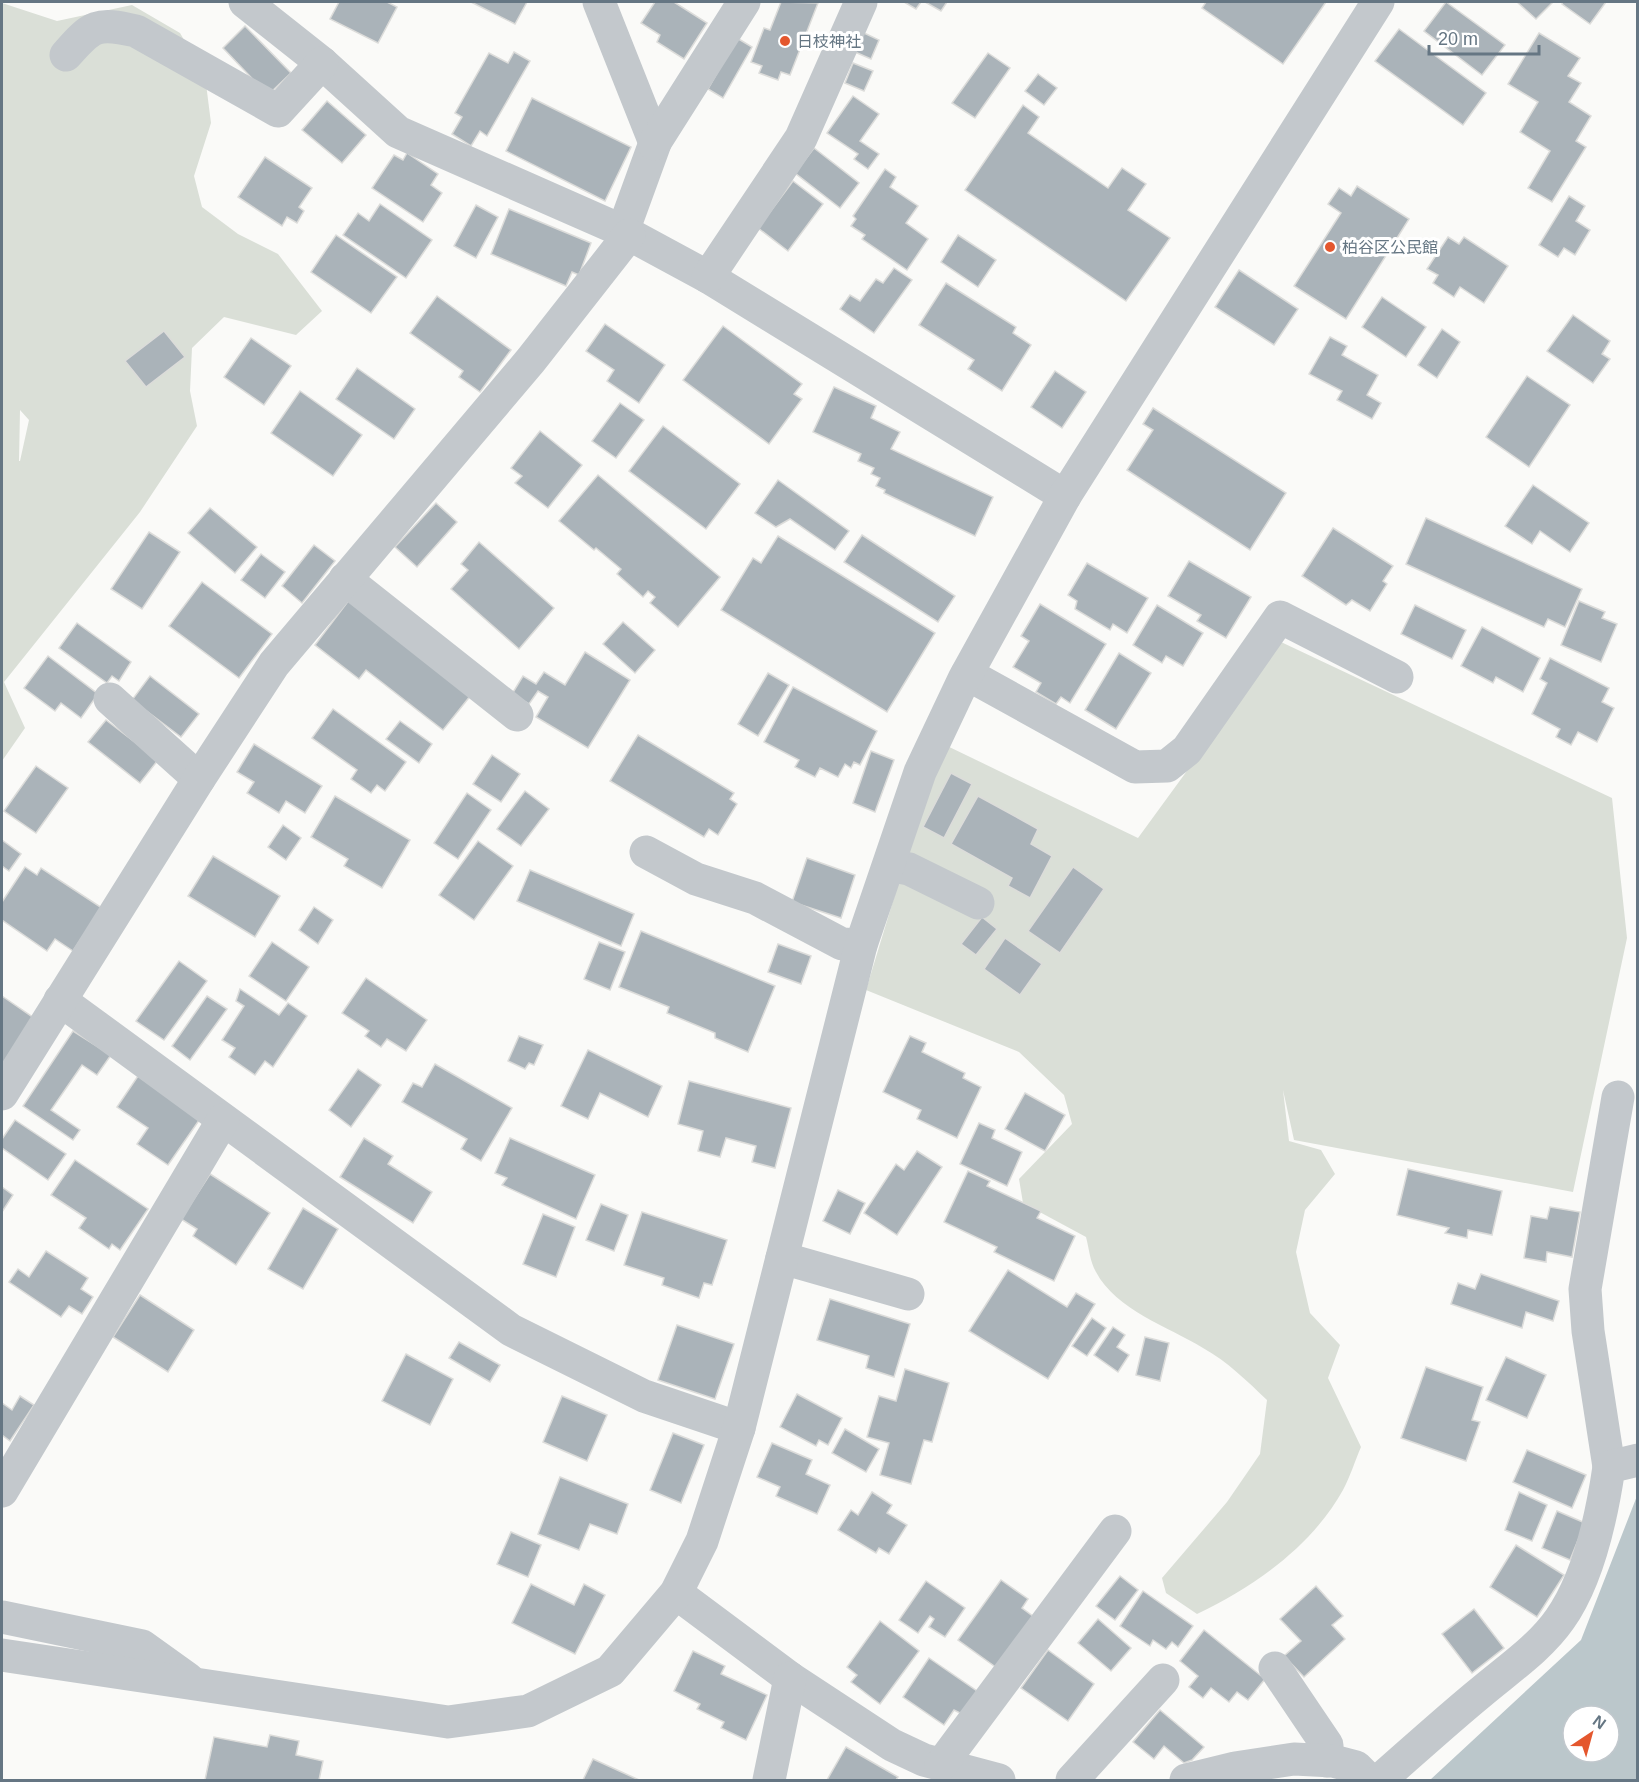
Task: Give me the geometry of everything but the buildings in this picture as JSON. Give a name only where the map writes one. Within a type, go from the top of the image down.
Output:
[{"type":"street","points":[[245,2],[322,63],[398,132],[626,233],[708,277],[1065,496]]},
{"type":"street","points":[[599,2],[654,144]]},
{"type":"street","points":[[2,1094],[199,779],[274,664],[531,360],[626,233],[654,144],[744,2]]},
{"type":"street","points":[[708,277],[801,138],[861,2]]},
{"type":"street","points":[[2,1655],[448,1722],[528,1711],[610,1671],[676,1593],[702,1541],[739,1428],[861,945],[920,772],[967,674],[1065,496],[1378,2]]},
{"type":"street","points":[[66,55],[87,31],[112,25],[136,31],[278,111],[322,63]]},
{"type":"street","points":[[345,579],[517,715]]},
{"type":"street","points":[[967,674],[1136,767],[1167,766],[1187,750],[1280,617],[1397,676]]},
{"type":"street","points":[[110,699],[199,779]]},
{"type":"street","points":[[646,852],[696,879],[754,898],[842,944],[861,945]]},
{"type":"street","points":[[888,865],[909,869],[978,903]]},
{"type":"street","points":[[60,1000],[511,1330],[644,1396],[739,1428]]},
{"type":"street","points":[[1380,1780],[1534,1648],[1560,1618],[1579,1582],[1602,1515],[1623,1464],[1588,1331],[1585,1289],[1618,1097]]},
{"type":"street","points":[[2,1491],[223,1120]]},
{"type":"street","points":[[782,1258],[908,1294]]},
{"type":"street","points":[[941,1765],[1115,1531]]},
{"type":"street","points":[[676,1593],[790,1678],[892,1745],[924,1760],[999,1780]]},
{"type":"street","points":[[2,1617],[142,1646],[192,1682]]},
{"type":"street","points":[[1275,1668],[1327,1745],[1327,1761]]},
{"type":"street","points":[[770,1780],[790,1678]]},
{"type":"street","points":[[1072,1780],[1164,1680]]},
{"type":"street","points":[[1186,1780],[1235,1768],[1294,1760],[1327,1761],[1356,1767],[1369,1780]]},
{"type":"shaded area","points":[[2,3],[57,21],[132,5],[180,33],[205,76],[211,123],[194,176],[202,207],[238,234],[278,254],[322,311],[296,335],[224,317],[192,348],[190,391],[197,426],[140,512],[4,682],[25,728],[2,761]],"holes":[[[20,410],[29,420],[20,461],[19,461]]]},
{"type":"shaded area","points":[[1281,642],[1612,798],[1627,938],[1573,1192],[1294,1140],[1283,1090],[1289,1141],[1321,1150],[1335,1174],[1305,1210],[1296,1252],[1310,1313],[1340,1345],[1328,1378],[1361,1447],[1343,1490],[1330,1511],[1298,1547],[1280,1563],[1240,1591],[1197,1614],[1166,1593],[1162,1578],[1227,1502],[1260,1454],[1267,1400],[1221,1359],[1144,1316],[1116,1297],[1094,1268],[1086,1237],[1023,1203],[1019,1179],[1072,1124],[1064,1095],[1019,1052],[866,990],[941,743],[1138,838]]},
{"type":"shaded area","points":[[1637,1496],[1637,1780],[1430,1780],[1581,1640]]},
{"type":"place","name":"日枝神社","points":[[785,41]]},
{"type":"place","name":"柏谷区公民館","points":[[1330,247]]}]
